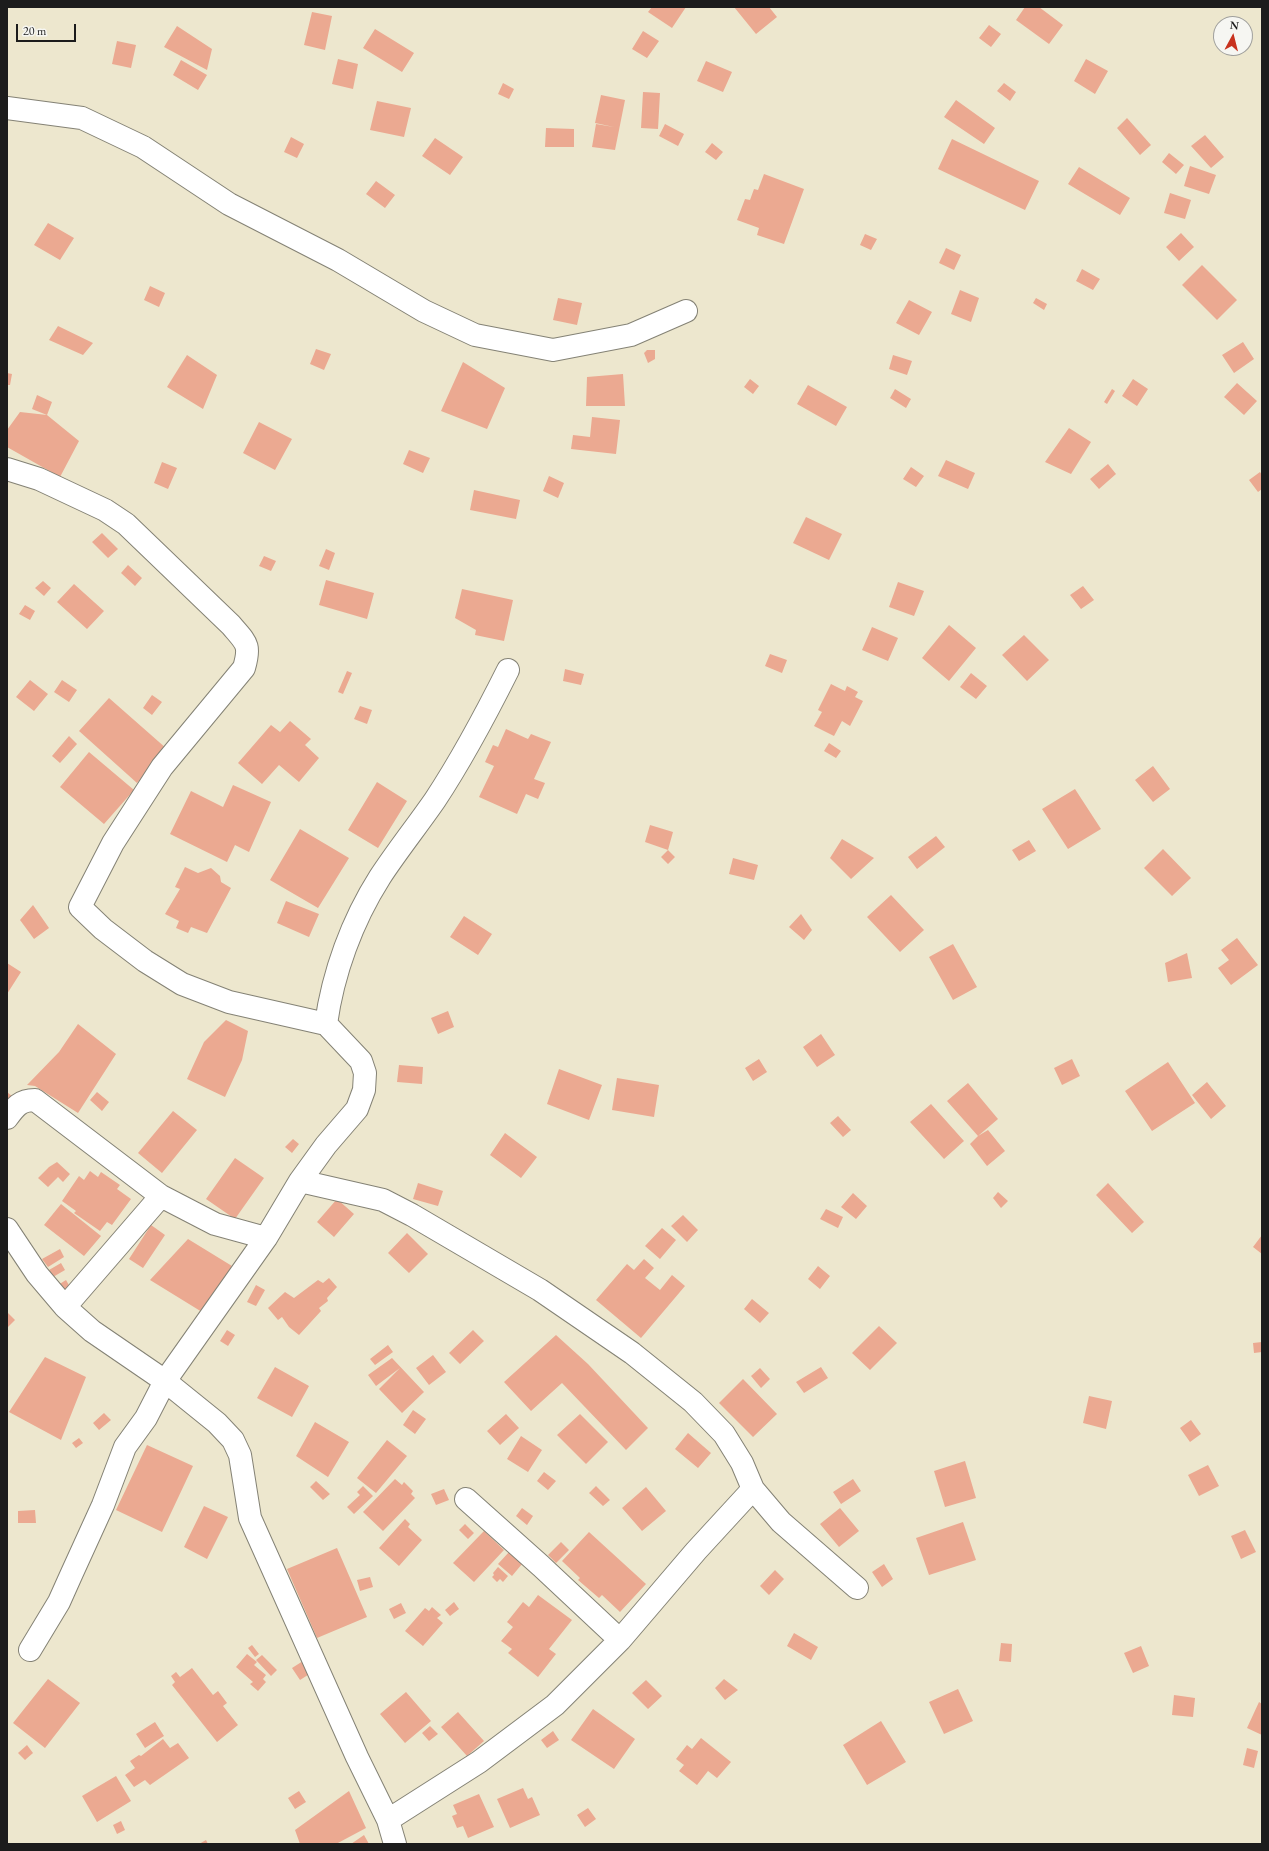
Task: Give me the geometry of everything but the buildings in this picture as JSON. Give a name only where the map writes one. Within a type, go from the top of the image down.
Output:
[{"type":"street","points":[[7,108],[82,118],[143,147],[229,204],[338,260],[424,311],[474,335],[553,350],[631,335],[686,311]]},
{"type":"street","points":[[7,469],[39,479],[70,493],[105,510],[126,524],[231,624],[244,640],[249,652],[244,668],[162,767],[113,843],[80,907],[109,934],[145,961],[182,984],[230,1002],[326,1024],[361,1061],[365,1073],[364,1090],[357,1109],[326,1145],[300,1181],[266,1238],[165,1381],[146,1418],[125,1447],[103,1505],[65,1588],[30,1650]]},
{"type":"street","points":[[326,1024],[330,998],[356,921],[380,878],[435,799],[489,709],[508,670]]},
{"type":"street","points":[[7,1118],[17,1104],[25,1100],[35,1100],[161,1196],[216,1224],[266,1238]]},
{"type":"street","points":[[300,1181],[382,1200],[412,1215],[540,1290],[632,1353],[693,1402],[724,1434],[742,1462],[753,1488],[781,1522],[857,1588]]},
{"type":"street","points":[[65,1307],[161,1196]]},
{"type":"street","points":[[7,1229],[37,1274],[65,1307],[92,1331],[165,1381],[217,1423],[233,1440],[240,1455],[250,1518],[357,1757],[388,1820],[395,1844]]},
{"type":"street","points":[[388,1820],[479,1762],[555,1705],[620,1640],[696,1551],[753,1488]]},
{"type":"street","points":[[466,1499],[541,1566],[620,1640]]}]
